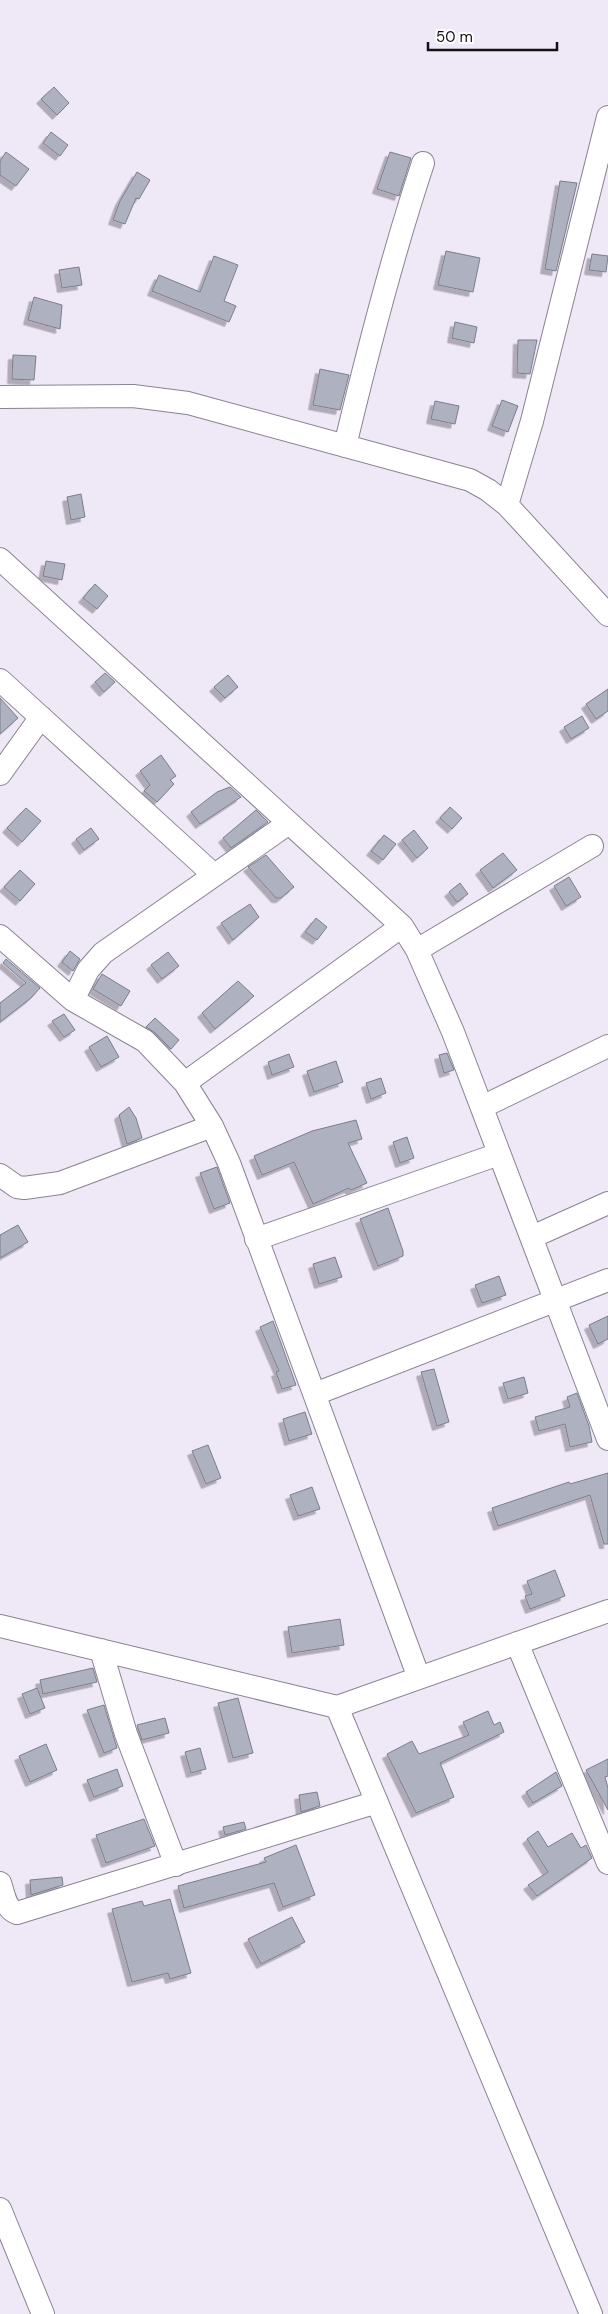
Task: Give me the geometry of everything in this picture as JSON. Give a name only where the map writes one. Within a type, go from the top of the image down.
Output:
[{"type":"street","points":[[508,505],[532,421],[608,117]]},
{"type":"street","points":[[345,446],[366,355],[400,231],[423,163]]},
{"type":"street","points":[[0,397],[133,396],[188,404],[470,480],[488,490],[508,505],[608,614]]},
{"type":"street","points":[[0,560],[402,926],[417,950],[453,1032],[608,1439]]},
{"type":"street","points":[[0,680],[214,875]]},
{"type":"street","points":[[0,774],[41,717]]},
{"type":"street","points":[[74,1000],[88,970],[104,953],[289,823]]},
{"type":"street","points":[[417,950],[592,846]]},
{"type":"street","points":[[185,1083],[402,926]]},
{"type":"street","points":[[0,936],[74,1000],[145,1041],[185,1083],[212,1126],[229,1163],[419,1678]]},
{"type":"street","points":[[482,1107],[608,1046]]},
{"type":"street","points":[[0,1175],[17,1187],[24,1188],[60,1182],[212,1126]]},
{"type":"street","points":[[256,1239],[499,1154]]},
{"type":"street","points":[[532,1237],[608,1203]]},
{"type":"street","points":[[315,1394],[608,1280]]},
{"type":"street","points":[[0,1626],[337,1707],[608,1610]]},
{"type":"street","points":[[517,1643],[608,1863]]},
{"type":"street","points":[[102,1650],[126,1734],[176,1865]]},
{"type":"street","points":[[337,1707],[591,2314]]},
{"type":"street","points":[[0,1883],[7,1906],[17,1912],[176,1865],[377,1802]]},
{"type":"street","points":[[0,2209],[8,2250],[43,2314]]},
{"type":"street","points":[[604,2314],[608,2312]]},
{"type":"building","points":[[54,87],[69,103],[57,115],[41,99]]},
{"type":"building","points":[[51,132],[68,145],[60,156],[43,143]]},
{"type":"building","points":[[6,152],[29,169],[16,186],[0,175],[0,161]]},
{"type":"building","points":[[390,152],[411,158],[399,196],[377,189]]},
{"type":"building","points":[[137,172],[150,180],[139,199],[136,198],[125,224],[113,220],[120,201]]},
{"type":"building","points":[[560,181],[577,183],[556,271],[545,269]]},
{"type":"building","points":[[446,251],[480,258],[473,292],[438,285]]},
{"type":"building","points":[[592,254],[608,256],[606,272],[589,270]]},
{"type":"building","points":[[214,256],[238,265],[224,301],[236,306],[229,322],[152,291],[159,275],[200,292]]},
{"type":"building","points":[[79,267],[82,285],[62,288],[59,270]]},
{"type":"building","points":[[34,297],[62,305],[60,329],[28,320]]},
{"type":"building","points":[[455,322],[477,327],[474,343],[452,338]]},
{"type":"building","points":[[518,340],[537,340],[530,374],[517,373]]},
{"type":"building","points":[[13,355],[36,356],[34,380],[12,379]]},
{"type":"building","points":[[320,369],[349,375],[340,410],[313,405]]},
{"type":"building","points":[[502,400],[518,406],[508,432],[492,426]]},
{"type":"building","points":[[435,401],[459,406],[455,424],[431,419]]},
{"type":"building","points":[[81,494],[85,517],[71,520],[67,497]]},
{"type":"building","points":[[46,561],[65,564],[62,580],[43,576]]},
{"type":"building","points":[[95,584],[108,596],[97,609],[83,598]]},
{"type":"building","points":[[105,673],[115,682],[104,692],[95,682]]},
{"type":"building","points":[[228,675],[238,687],[225,698],[214,687]]},
{"type":"building","points":[[608,689],[608,711],[596,719],[586,704]]},
{"type":"building","points":[[0,698],[18,718],[0,734]]},
{"type":"building","points":[[582,716],[589,728],[571,739],[564,727]]},
{"type":"building","points":[[161,755],[176,776],[170,780],[174,784],[157,802],[144,791],[150,785],[140,771]]},
{"type":"building","points":[[230,787],[241,797],[200,824],[191,812],[217,792]]},
{"type":"building","points":[[450,807],[462,818],[452,829],[440,818]]},
{"type":"building","points":[[26,808],[41,821],[22,842],[7,828]]},
{"type":"building","points":[[256,810],[268,822],[231,848],[223,838]]},
{"type":"building","points":[[91,828],[99,839],[84,850],[76,839]]},
{"type":"building","points":[[414,830],[428,848],[417,858],[402,840]]},
{"type":"building","points":[[384,835],[396,844],[383,860],[371,851]]},
{"type":"building","points":[[503,853],[517,870],[493,888],[480,870]]},
{"type":"building","points":[[266,855],[294,887],[281,898],[276,898],[248,867]]},
{"type":"building","points":[[20,870],[35,884],[20,901],[4,887]]},
{"type":"building","points":[[569,877],[581,897],[566,906],[554,886]]},
{"type":"building","points":[[460,883],[468,894],[457,902],[449,892]]},
{"type":"building","points":[[250,904],[259,917],[233,940],[221,923]]},
{"type":"building","points":[[316,918],[327,927],[317,940],[305,932]]},
{"type":"building","points":[[70,951],[80,959],[73,971],[62,962]]},
{"type":"building","points":[[168,952],[179,966],[162,979],[151,965]]},
{"type":"building","points":[[6,959],[40,988],[31,998],[0,1022],[0,1003],[26,983],[3,963]]},
{"type":"building","points":[[102,974],[130,991],[121,1006],[93,989]]},
{"type":"building","points":[[238,981],[254,996],[215,1029],[202,1013]]},
{"type":"building","points":[[64,1014],[75,1030],[64,1037],[52,1021]]},
{"type":"building","points":[[155,1018],[179,1040],[171,1049],[154,1032],[146,1027]]},
{"type":"building","points":[[107,1036],[119,1057],[101,1067],[89,1047]]},
{"type":"building","points":[[447,1053],[454,1070],[444,1073],[439,1055]]},
{"type":"building","points":[[289,1054],[294,1067],[272,1075],[268,1062]]},
{"type":"building","points":[[336,1061],[343,1082],[314,1092],[307,1071]]},
{"type":"building","points":[[381,1078],[386,1093],[371,1099],[366,1083]]},
{"type":"building","points":[[129,1107],[136,1118],[142,1138],[127,1144],[119,1115]]},
{"type":"building","points":[[356,1120],[362,1139],[348,1143],[367,1183],[351,1190],[349,1188],[313,1204],[294,1162],[262,1175],[254,1156],[312,1131]]},
{"type":"building","points":[[407,1137],[414,1158],[400,1163],[393,1142]]},
{"type":"building","points":[[217,1167],[230,1203],[214,1209],[200,1173]]},
{"type":"building","points":[[388,1208],[403,1256],[378,1266],[360,1219]]},
{"type":"building","points":[[18,1225],[28,1242],[0,1258],[0,1235]]},
{"type":"building","points":[[335,1257],[342,1277],[319,1284],[313,1264]]},
{"type":"building","points":[[499,1276],[506,1295],[482,1303],[475,1285]]},
{"type":"building","points":[[608,1316],[608,1339],[598,1344],[589,1325]]},
{"type":"building","points":[[273,1321],[296,1385],[282,1389],[276,1372],[279,1371],[260,1327]]},
{"type":"building","points":[[434,1369],[449,1422],[437,1426],[421,1372]]},
{"type":"building","points":[[524,1377],[528,1393],[508,1399],[503,1383]]},
{"type":"building","points":[[577,1393],[589,1426],[592,1442],[570,1447],[565,1424],[539,1431],[535,1417],[570,1407],[567,1397]]},
{"type":"building","points":[[305,1412],[312,1434],[289,1441],[283,1419]]},
{"type":"building","points":[[208,1445],[221,1478],[206,1484],[192,1451]]},
{"type":"building","points":[[608,1473],[608,1544],[604,1544],[590,1495],[498,1526],[492,1508],[569,1482],[570,1484]]},
{"type":"building","points":[[312,1487],[320,1509],[298,1516],[290,1495]]},
{"type":"building","points":[[555,1570],[565,1596],[530,1609],[525,1596],[532,1594],[527,1581]]},
{"type":"building","points":[[340,1619],[344,1645],[292,1653],[288,1627]]},
{"type":"building","points":[[93,1668],[97,1682],[43,1694],[40,1680]]},
{"type":"building","points":[[37,1688],[45,1708],[30,1714],[22,1694]]},
{"type":"building","points":[[238,1698],[253,1753],[233,1758],[218,1703]]},
{"type":"building","points":[[104,1705],[117,1748],[104,1753],[87,1710]]},
{"type":"building","points":[[488,1711],[494,1725],[500,1722],[504,1732],[440,1763],[454,1797],[416,1813],[387,1754],[412,1741],[419,1754],[469,1735],[463,1722]]},
{"type":"building","points":[[165,1718],[169,1733],[142,1740],[137,1725]]},
{"type":"building","points":[[46,1744],[57,1770],[30,1782],[19,1756]]},
{"type":"building","points":[[200,1748],[206,1769],[191,1773],[185,1752]]},
{"type":"building","points":[[608,1759],[608,1776],[605,1777],[608,1788],[608,1810],[586,1770]]},
{"type":"building","points":[[117,1769],[123,1786],[94,1797],[87,1780]]},
{"type":"building","points":[[556,1772],[562,1786],[533,1803],[526,1792]]},
{"type":"building","points":[[317,1792],[320,1806],[301,1812],[299,1795]]},
{"type":"building","points":[[144,1819],[155,1846],[106,1863],[96,1835]]},
{"type":"building","points":[[244,1822],[246,1829],[225,1835],[223,1827]]},
{"type":"building","points":[[538,1831],[548,1847],[572,1833],[581,1848],[586,1845],[592,1858],[537,1896],[528,1885],[548,1872],[527,1839]]},
{"type":"building","points":[[296,1845],[315,1895],[283,1907],[274,1883],[184,1908],[178,1886],[266,1862],[264,1858]]},
{"type":"building","points":[[62,1877],[63,1885],[31,1895],[30,1880]]},
{"type":"building","points":[[170,1899],[191,1973],[170,1979],[168,1973],[132,1982],[112,1909],[142,1901],[144,1906]]},
{"type":"building","points":[[292,1917],[305,1942],[261,1964],[248,1939]]}]
